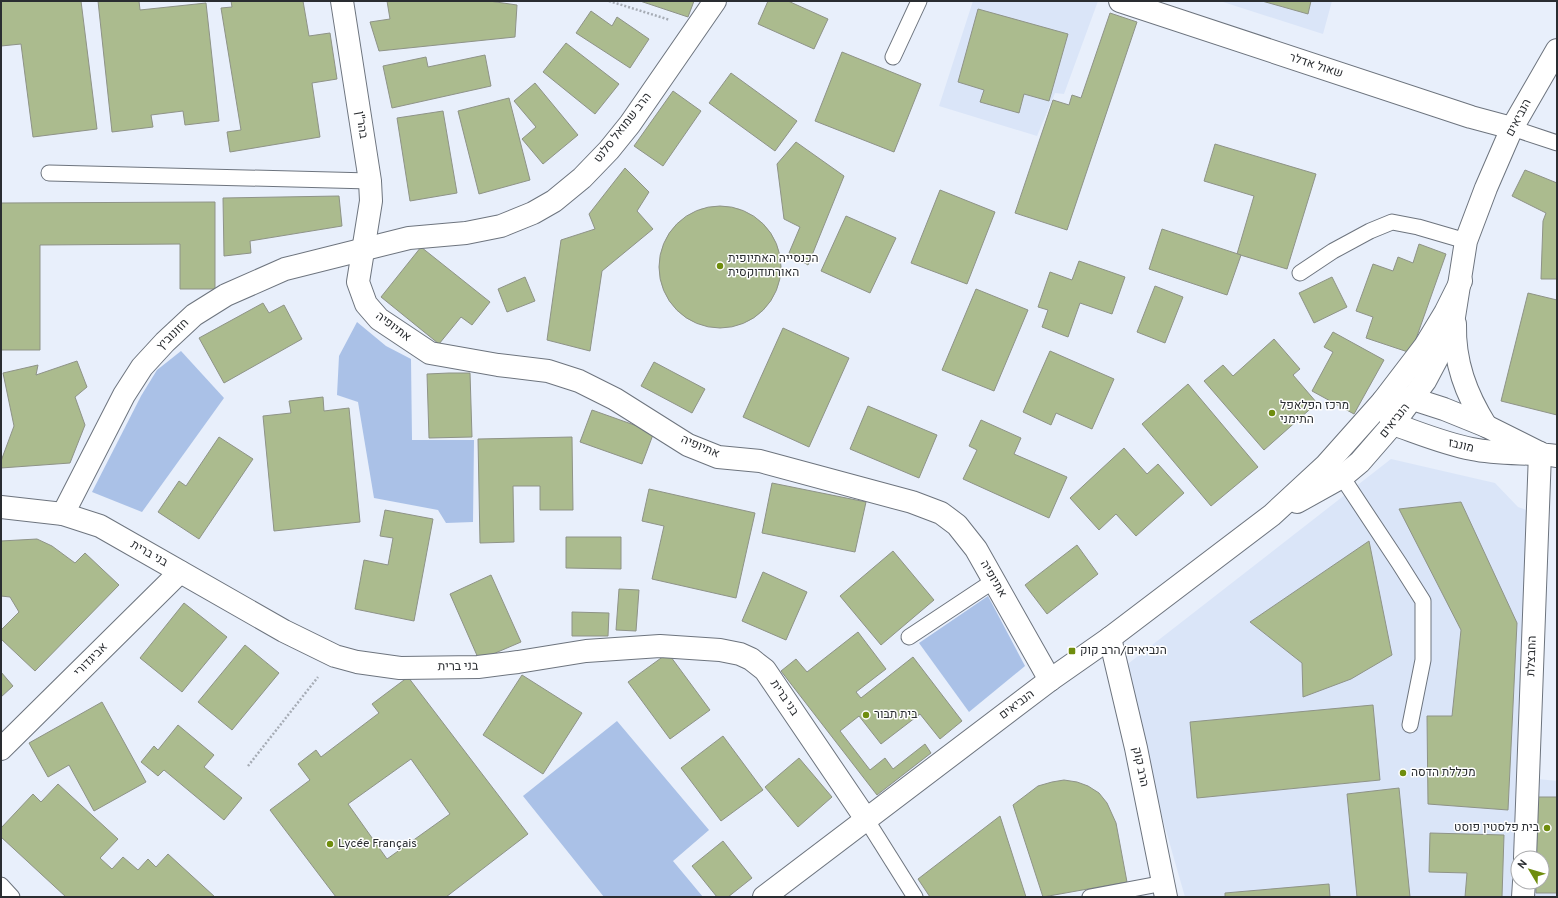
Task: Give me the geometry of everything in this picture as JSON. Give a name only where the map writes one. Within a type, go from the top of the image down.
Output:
[{"type":"street","name":"בהר\"ן","points":[[342,1],[370,181],[371,201],[362,249]]},
{"type":"street","name":"הרב שמואל סלנט","points":[[362,249],[409,238],[466,233],[501,226],[533,213],[554,201],[582,178],[609,150],[630,124],[715,1]]},
{"type":"street","name":"שאול אדלר","points":[[1120,1],[1463,115],[1512,128]]},
{"type":"street","name":"הנביאים","points":[[1272,515],[1342,478],[1360,462],[1393,424],[1425,381],[1442,349],[1454,316],[1461,281],[1466,241],[1486,188],[1512,128],[1557,50]]},
{"type":"street","name":"חזונוביץ","points":[[63,514],[121,402],[142,367],[165,342],[194,315],[226,295],[285,269],[362,249]]},
{"type":"street","name":"אתיופיה","points":[[362,249],[358,282],[366,304],[379,319],[430,353],[498,365],[548,371],[579,381],[615,399],[688,445],[718,457],[760,461],[912,502],[941,514],[958,525],[976,549],[995,580],[1050,680]]},
{"type":"street","name":"הנביאים","points":[[764,897],[1050,680],[1110,638],[1272,515],[1326,465],[1383,401],[1425,346],[1445,313],[1461,281]]},
{"type":"street","points":[[1456,303],[1455,331],[1457,358],[1463,382],[1473,406],[1486,426]]},
{"type":"street","points":[[1393,424],[1383,401],[1412,400],[1444,409],[1486,426],[1548,455]]},
{"type":"street","name":"מונבז","points":[[1393,424],[1447,443],[1472,449],[1548,455]]},
{"type":"street","name":"החבצלת","points":[[1525,850],[1548,455]]},
{"type":"street","name":"בני ברית","points":[[1,506],[63,514],[100,526],[284,631],[335,656],[357,662],[408,668],[478,667],[586,651],[660,646],[720,650],[740,654],[751,659],[765,670],[866,820]]},
{"type":"street","name":"אביגדורי","points":[[1,749],[180,572]]},
{"type":"street","name":"הרב קוק","points":[[1110,638],[1136,748],[1165,890]]},
{"type":"lane","points":[[893,57],[919,1]]},
{"type":"lane","points":[[1512,128],[1557,143]]},
{"type":"lane","points":[[49,173],[370,181]]},
{"type":"lane","points":[[1300,273],[1333,251],[1370,231],[1392,222],[1418,227],[1466,241]]},
{"type":"lane","points":[[1342,478],[1423,601],[1423,660],[1410,725]]},
{"type":"lane","points":[[908,637],[995,580]]},
{"type":"lane","points":[[866,820],[915,897]]},
{"type":"lane","points":[[1,884],[12,897]]},
{"type":"lane","points":[[1090,897],[1165,890]]},
{"type":"path","points":[[609,1],[696,28]]},
{"type":"path","points":[[248,766],[335,656]]},
{"type":"shaded area","points":[[973,1],[1098,1],[1064,94],[1055,93],[1037,136],[939,106]]},
{"type":"shaded area","points":[[1220,1],[1332,1],[1323,34]]},
{"type":"shaded area","points":[[357,322],[386,346],[411,359],[412,440],[474,440],[473,522],[446,523],[438,510],[374,498],[358,402],[337,395],[339,356]]},
{"type":"shaded area","points":[[181,351],[224,398],[142,512],[92,492],[141,396],[157,370]]},
{"type":"shaded area","name":"מכללת הדסה","points":[[1391,459],[1495,483],[1518,507],[1532,512],[1520,777],[1557,781],[1557,897],[1185,897],[1120,670]]},
{"type":"shaded area","points":[[988,596],[1025,666],[969,712],[919,643]]},
{"type":"shaded area","points":[[617,721],[709,830],[673,861],[703,897],[604,897],[523,796]]},
{"type":"building","points":[[1,1],[81,1],[97,129],[33,137],[21,44],[1,46]]},
{"type":"building","points":[[98,1],[139,1],[140,10],[206,3],[219,121],[185,125],[183,111],[151,115],[153,127],[112,132]]},
{"type":"building","points":[[231,1],[303,1],[309,36],[330,33],[337,79],[312,83],[320,137],[230,152],[227,132],[241,130],[221,8],[232,7]]},
{"type":"building","points":[[387,1],[489,1],[517,5],[515,37],[379,51],[370,22],[390,19]]},
{"type":"building","points":[[640,1],[694,1],[688,17]]},
{"type":"building","points":[[768,1],[788,1],[828,19],[814,49],[758,24]]},
{"type":"building","points":[[1262,1],[1311,1],[1308,14]]},
{"type":"building","points":[[978,9],[1068,34],[1049,101],[1024,94],[1019,113],[980,102],[984,90],[958,82]]},
{"type":"building","points":[[591,11],[612,26],[617,17],[649,39],[630,68],[576,33]]},
{"type":"building","points":[[1110,13],[1137,22],[1067,230],[1015,213],[1053,100],[1069,105],[1072,95],[1081,98]]},
{"type":"building","points":[[566,43],[619,84],[595,114],[543,72]]},
{"type":"building","points":[[842,52],[921,84],[894,152],[815,121]]},
{"type":"building","points":[[485,55],[491,86],[392,108],[383,66],[426,57],[428,67]]},
{"type":"building","points":[[731,73],[797,121],[775,151],[709,103]]},
{"type":"building","points":[[535,83],[578,135],[543,164],[522,139],[536,127],[514,101]]},
{"type":"building","points":[[673,91],[701,111],[663,166],[634,146]]},
{"type":"building","points":[[509,98],[530,180],[479,194],[458,111]]},
{"type":"building","points":[[443,111],[457,193],[410,201],[397,118]]},
{"type":"building","points":[[796,142],[844,176],[808,265],[789,253],[800,227],[784,219],[777,164]]},
{"type":"building","points":[[1215,144],[1316,174],[1287,269],[1237,254],[1254,196],[1204,181]]},
{"type":"building","points":[[625,168],[649,192],[637,211],[653,229],[602,271],[590,351],[547,340],[561,240],[595,229],[589,214]]},
{"type":"building","points":[[1525,170],[1557,183],[1557,279],[1541,279],[1543,221],[1546,213],[1512,196]]},
{"type":"building","points":[[940,190],[995,212],[967,284],[911,263]]},
{"type":"building","points":[[339,196],[342,226],[250,241],[251,253],[224,256],[223,198]]},
{"type":"building","points":[[215,202],[215,289],[180,289],[180,244],[40,245],[40,350],[1,350],[1,203]]},
{"type":"building","name":"הכנסייה האתיופית האורתודוקסית","points":[[720,206],[743,210],[754,216],[763,224],[771,233],[777,244],[781,267],[777,290],[771,301],[763,310],[754,318],[743,324],[720,328],[697,324],[686,318],[677,310],[669,301],[663,290],[659,267],[663,244],[669,233],[677,224],[686,216],[697,210]]},
{"type":"building","points":[[846,216],[896,238],[870,293],[821,271]]},
{"type":"building","points":[[1162,229],[1241,255],[1227,295],[1149,269]]},
{"type":"building","points":[[1419,244],[1446,254],[1411,353],[1366,338],[1373,317],[1356,311],[1373,264],[1393,271],[1398,257],[1413,263]]},
{"type":"building","points":[[421,247],[490,302],[472,325],[461,317],[439,344],[381,297]]},
{"type":"building","points":[[1079,261],[1125,277],[1112,314],[1080,303],[1068,337],[1042,327],[1048,310],[1038,307],[1050,272],[1072,280]]},
{"type":"building","points":[[525,277],[535,301],[507,312],[498,289]]},
{"type":"building","points":[[1332,277],[1347,307],[1314,323],[1299,293]]},
{"type":"building","points":[[1155,286],[1183,297],[1165,343],[1137,332]]},
{"type":"building","points":[[976,289],[1028,310],[994,391],[942,370]]},
{"type":"building","points":[[1528,293],[1557,300],[1557,415],[1501,401]]},
{"type":"building","points":[[263,303],[269,313],[284,305],[302,339],[224,383],[199,338]]},
{"type":"building","points":[[783,328],[849,358],[809,447],[743,417]]},
{"type":"building","points":[[1333,332],[1384,360],[1354,414],[1312,391],[1333,352],[1324,347]]},
{"type":"building","points":[[1274,339],[1300,369],[1293,375],[1317,403],[1264,450],[1204,381],[1223,365],[1233,376]]},
{"type":"building","points":[[1050,351],[1114,379],[1092,429],[1056,413],[1051,425],[1023,412]]},
{"type":"building","points":[[77,361],[87,387],[75,397],[85,425],[70,463],[1,468],[1,461],[14,426],[3,373],[38,365],[36,375]]},
{"type":"building","points":[[654,362],[705,389],[692,413],[641,386]]},
{"type":"building","points":[[470,373],[472,437],[429,438],[427,374]]},
{"type":"building","points":[[1188,384],[1258,467],[1211,506],[1142,424]]},
{"type":"building","points":[[323,397],[324,411],[349,408],[360,522],[274,531],[263,416],[291,413],[289,401]]},
{"type":"building","points":[[868,406],[937,435],[919,478],[850,449]]},
{"type":"building","points":[[592,410],[654,432],[642,464],[580,442]]},
{"type":"building","points":[[981,420],[1021,438],[1014,454],[1067,477],[1049,518],[963,479],[977,450],[969,446]]},
{"type":"building","points":[[219,437],[253,459],[199,539],[158,512],[179,481],[186,486]]},
{"type":"building","points":[[572,437],[573,510],[540,510],[540,486],[513,486],[514,542],[480,543],[478,439]]},
{"type":"building","points":[[1124,448],[1147,474],[1158,464],[1184,493],[1136,536],[1116,514],[1099,530],[1070,498]]},
{"type":"building","points":[[772,483],[866,502],[855,552],[762,533]]},
{"type":"building","points":[[649,489],[755,513],[736,598],[652,579],[664,526],[642,521]]},
{"type":"building","points":[[1461,502],[1517,623],[1508,810],[1428,804],[1427,716],[1452,716],[1461,630],[1399,509]]},
{"type":"building","points":[[385,510],[433,519],[414,621],[355,609],[364,560],[388,565],[393,538],[380,536]]},
{"type":"building","points":[[566,537],[621,537],[621,569],[566,568]]},
{"type":"building","points":[[37,539],[52,546],[75,563],[85,553],[119,585],[35,671],[1,639],[1,630],[19,612],[10,597],[1,596],[1,541]]},
{"type":"building","points":[[1369,541],[1392,655],[1351,679],[1303,697],[1302,663],[1250,622]]},
{"type":"building","points":[[1077,545],[1098,574],[1047,614],[1025,585]]},
{"type":"building","points":[[893,551],[934,600],[881,645],[840,596]]},
{"type":"building","points":[[763,572],[807,592],[786,640],[742,621]]},
{"type":"building","points":[[491,575],[521,642],[479,660],[450,594]]},
{"type":"building","points":[[619,589],[639,590],[636,631],[616,630]]},
{"type":"building","points":[[184,603],[227,637],[182,692],[140,658]]},
{"type":"building","points":[[572,612],[609,613],[608,636],[572,636]]},
{"type":"building","name":"בית תבור","points":[[858,632],[886,669],[856,692],[861,698],[913,657],[962,721],[940,739],[920,714],[881,744],[859,716],[840,731],[870,770],[885,758],[893,769],[925,744],[931,753],[877,795],[781,671],[796,659],[807,672]]},
{"type":"building","points":[[245,645],[279,673],[232,730],[198,702]]},
{"type":"building","points":[[668,653],[710,710],[670,739],[628,682]]},
{"type":"building","points":[[1,672],[13,686],[1,697]]},
{"type":"building","points":[[522,675],[582,713],[543,774],[483,735]]},
{"type":"building","points":[[408,677],[528,834],[446,897],[336,897],[270,810],[310,780],[298,764],[316,750],[321,757],[379,713],[372,704]],"holes":[[[411,759],[450,814],[387,859],[348,804]]]},
{"type":"building","points":[[102,702],[146,782],[94,811],[69,765],[48,777],[29,743]]},
{"type":"building","points":[[1373,705],[1380,780],[1197,798],[1190,722]]},
{"type":"building","points":[[178,725],[214,755],[204,767],[242,798],[224,820],[164,770],[158,776],[141,762],[154,746],[158,750]]},
{"type":"building","points":[[723,736],[763,790],[721,821],[681,768]]},
{"type":"building","points":[[799,758],[832,797],[798,827],[765,787]]},
{"type":"building","points":[[1064,780],[1077,782],[1088,786],[1099,793],[1107,803],[1116,823],[1127,882],[1043,897],[1013,805],[1038,786]]},
{"type":"building","points":[[58,784],[118,839],[100,858],[112,869],[123,857],[138,870],[148,859],[156,867],[168,854],[215,897],[66,897],[1,837],[1,828],[33,794],[41,802]]},
{"type":"building","points":[[1399,788],[1410,897],[1357,897],[1347,794]]},
{"type":"building","name":"בית פלסטין פוסט","points":[[1537,797],[1557,797],[1557,893],[1536,893],[1536,890],[1550,890],[1550,850],[1536,850]]},
{"type":"building","points":[[1000,816],[1026,897],[930,897],[918,879]]},
{"type":"building","points":[[1430,833],[1504,835],[1502,897],[1465,897],[1467,873],[1429,872]]},
{"type":"building","points":[[723,841],[752,878],[728,897],[717,897],[692,866]]},
{"type":"building","points":[[1329,884],[1330,897],[1225,897],[1225,893]]},
{"type":"place","name":"הכנסייה האתיופית האורתודוקסית","points":[[720,266]]},
{"type":"place","name":"מרכז הפלאפל התימני","points":[[1272,413]]},
{"type":"place","name":"הנביאים/הרב קוק","points":[[1072,651]]},
{"type":"place","name":"בית תבור","points":[[866,715]]},
{"type":"place","name":"מכללת הדסה","points":[[1403,773]]},
{"type":"place","name":"בית פלסטין פוסט","points":[[1547,828]]},
{"type":"place","name":"Lycée Français","points":[[330,844]]}]
